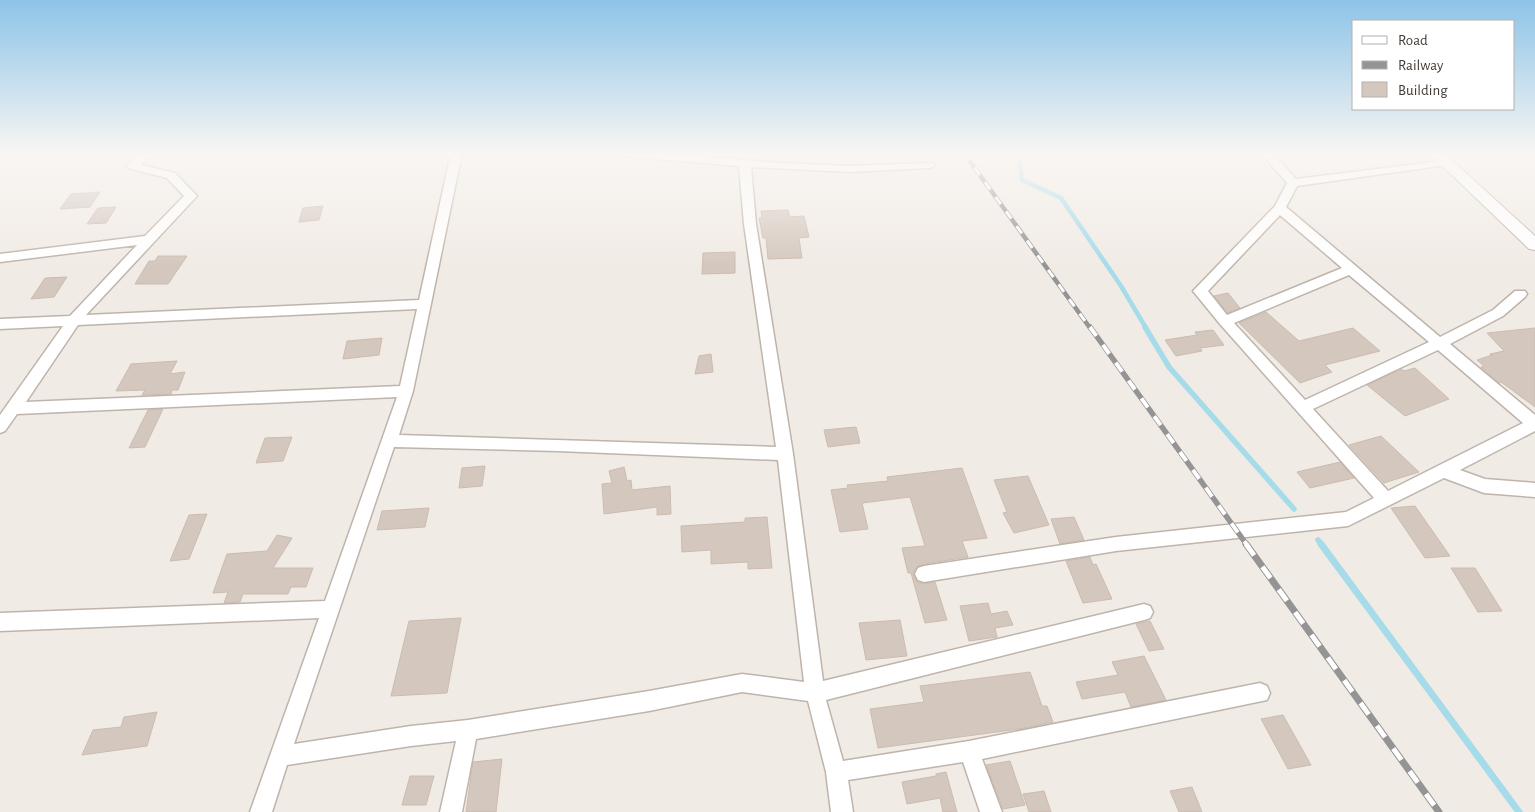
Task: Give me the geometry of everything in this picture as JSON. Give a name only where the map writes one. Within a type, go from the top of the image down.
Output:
[{"type":"street","points":[[0,427],[15,408],[74,320],[191,196],[186,191]]},
{"type":"street","points":[[261,812],[282,756],[330,609],[406,390],[449,191]]},
{"type":"street","points":[[747,191],[750,224],[785,454],[815,693],[836,772],[842,812]]},
{"type":"street","points":[[1289,191],[1280,208],[1200,291],[1385,498]]},
{"type":"street","points":[[1477,191],[1535,245]]},
{"type":"street","points":[[924,574],[1116,544],[1348,519],[1385,498],[1445,471],[1535,424],[1280,208]]},
{"type":"street","points":[[0,258],[149,240]]},
{"type":"street","points":[[1225,321],[1351,269]]},
{"type":"street","points":[[1304,407],[1440,343],[1498,313],[1520,294]]},
{"type":"street","points":[[0,324],[425,304]]},
{"type":"street","points":[[15,408],[406,390]]},
{"type":"street","points":[[389,441],[539,444],[785,454]]},
{"type":"street","points":[[1445,471],[1484,486],[1535,490]]},
{"type":"street","points":[[0,622],[330,609]]},
{"type":"street","points":[[282,756],[411,736],[468,730],[649,701],[742,682],[815,693],[1144,612]]},
{"type":"street","points":[[836,772],[969,752],[1260,693]]},
{"type":"street","points":[[451,812],[468,730]]},
{"type":"street","points":[[969,752],[991,812]]},
{"type":"building","points":[[100,192],[90,207],[60,209],[71,194]]},
{"type":"building","points":[[323,206],[319,220],[299,222],[303,208]]},
{"type":"building","points":[[116,207],[106,223],[87,224],[98,208]]},
{"type":"building","points":[[788,210],[790,217],[804,216],[809,237],[799,238],[802,258],[768,259],[766,238],[763,238],[759,218],[762,218],[761,211]]},
{"type":"building","points":[[735,252],[735,273],[702,274],[703,253]]},
{"type":"building","points":[[158,256],[187,256],[168,284],[135,284],[149,261],[155,261]]},
{"type":"building","points":[[67,277],[54,297],[31,299],[45,278]]},
{"type":"building","points":[[1228,293],[1240,308],[1228,313],[1214,296]]},
{"type":"building","points":[[1266,312],[1299,341],[1353,328],[1380,351],[1325,365],[1332,372],[1300,383],[1239,323]]},
{"type":"building","points":[[1535,328],[1535,407],[1501,382],[1499,383],[1481,367],[1484,366],[1477,360],[1492,355],[1490,354],[1504,351],[1487,333]]},
{"type":"building","points":[[1213,330],[1224,345],[1200,348],[1202,351],[1176,356],[1165,340],[1197,335],[1195,332]]},
{"type":"building","points":[[382,338],[379,355],[343,359],[347,341]]},
{"type":"building","points":[[711,354],[713,372],[695,374],[699,356]]},
{"type":"building","points":[[177,361],[170,374],[185,372],[178,390],[172,390],[171,394],[142,395],[145,390],[116,391],[131,364]]},
{"type":"building","points":[[1415,368],[1449,399],[1405,416],[1367,385],[1402,369],[1404,371]]},
{"type":"building","points":[[163,409],[145,447],[129,448],[148,410]]},
{"type":"building","points":[[856,427],[860,443],[828,447],[824,430]]},
{"type":"building","points":[[1381,436],[1419,472],[1384,483],[1349,445]]},
{"type":"building","points":[[292,437],[283,461],[256,463],[265,438]]},
{"type":"building","points":[[1340,462],[1354,478],[1310,488],[1297,472]]},
{"type":"building","points":[[485,466],[482,486],[459,488],[462,468]]},
{"type":"building","points":[[624,467],[627,481],[631,480],[632,490],[670,486],[671,514],[657,515],[657,507],[604,514],[602,484],[612,483],[609,471]]},
{"type":"building","points":[[962,468],[987,538],[962,541],[968,557],[916,567],[913,575],[917,582],[924,584],[935,582],[947,620],[925,623],[911,573],[908,573],[902,548],[925,546],[910,497],[862,503],[868,529],[840,532],[831,490],[848,488],[847,485],[888,481],[887,477]]},
{"type":"building","points":[[1028,476],[1049,525],[1014,533],[1003,513],[1007,512],[994,480]]},
{"type":"building","points":[[1415,506],[1450,556],[1425,558],[1391,508]]},
{"type":"building","points":[[429,508],[425,527],[377,530],[382,511]]},
{"type":"building","points":[[207,514],[189,559],[170,561],[189,515]]},
{"type":"building","points":[[767,517],[772,568],[748,569],[748,562],[711,564],[711,550],[682,552],[681,526],[745,522],[745,518]]},
{"type":"building","points":[[1074,517],[1084,540],[1060,544],[1051,519]]},
{"type":"building","points":[[277,535],[292,538],[273,568],[313,568],[306,587],[291,587],[288,594],[243,594],[240,602],[224,603],[228,592],[213,593],[227,554],[267,551]]},
{"type":"building","points":[[1090,557],[1093,565],[1096,564],[1112,599],[1083,603],[1066,561]]},
{"type":"building","points":[[1451,568],[1475,568],[1502,611],[1478,612]]},
{"type":"building","points":[[988,603],[991,614],[1007,611],[1013,625],[995,628],[997,637],[969,641],[960,606]]},
{"type":"building","points":[[461,618],[447,693],[391,696],[409,621]]},
{"type":"building","points":[[900,620],[907,656],[866,660],[859,623]]},
{"type":"building","points":[[1150,621],[1164,649],[1149,651],[1136,624]]},
{"type":"building","points":[[1144,656],[1166,700],[1131,707],[1125,692],[1082,699],[1076,682],[1118,675],[1112,662]]},
{"type":"building","points":[[1030,672],[1042,706],[1047,706],[1053,722],[1019,729],[878,748],[870,709],[924,702],[920,686]]},
{"type":"building","points":[[157,712],[147,746],[82,755],[93,730],[121,727],[124,717]]},
{"type":"building","points":[[1283,715],[1311,765],[1288,769],[1261,719]]},
{"type":"building","points":[[502,759],[496,812],[466,812],[473,762]]},
{"type":"building","points":[[1010,761],[1025,805],[1003,809],[986,765]]},
{"type":"building","points":[[946,772],[957,812],[943,812],[940,798],[907,804],[902,782],[936,776],[936,774]]},
{"type":"building","points":[[410,776],[434,776],[426,805],[402,805]]},
{"type":"building","points":[[1192,787],[1202,812],[1179,812],[1170,791]]},
{"type":"building","points":[[1044,791],[1051,812],[1029,812],[1023,794]]},
{"type":"waterway","points":[[1046,191],[1061,198],[1121,286],[1146,328]]},
{"type":"waterway","points":[[1145,327],[1169,367],[1294,509]]},
{"type":"waterway","points":[[1318,540],[1322,545]]},
{"type":"waterway","points":[[1321,544],[1519,812]]},
{"type":"railway","points":[[991,191],[1090,328]]},
{"type":"railway","points":[[1090,327],[1247,545]]},
{"type":"railway","points":[[1246,544],[1439,812]]}]
